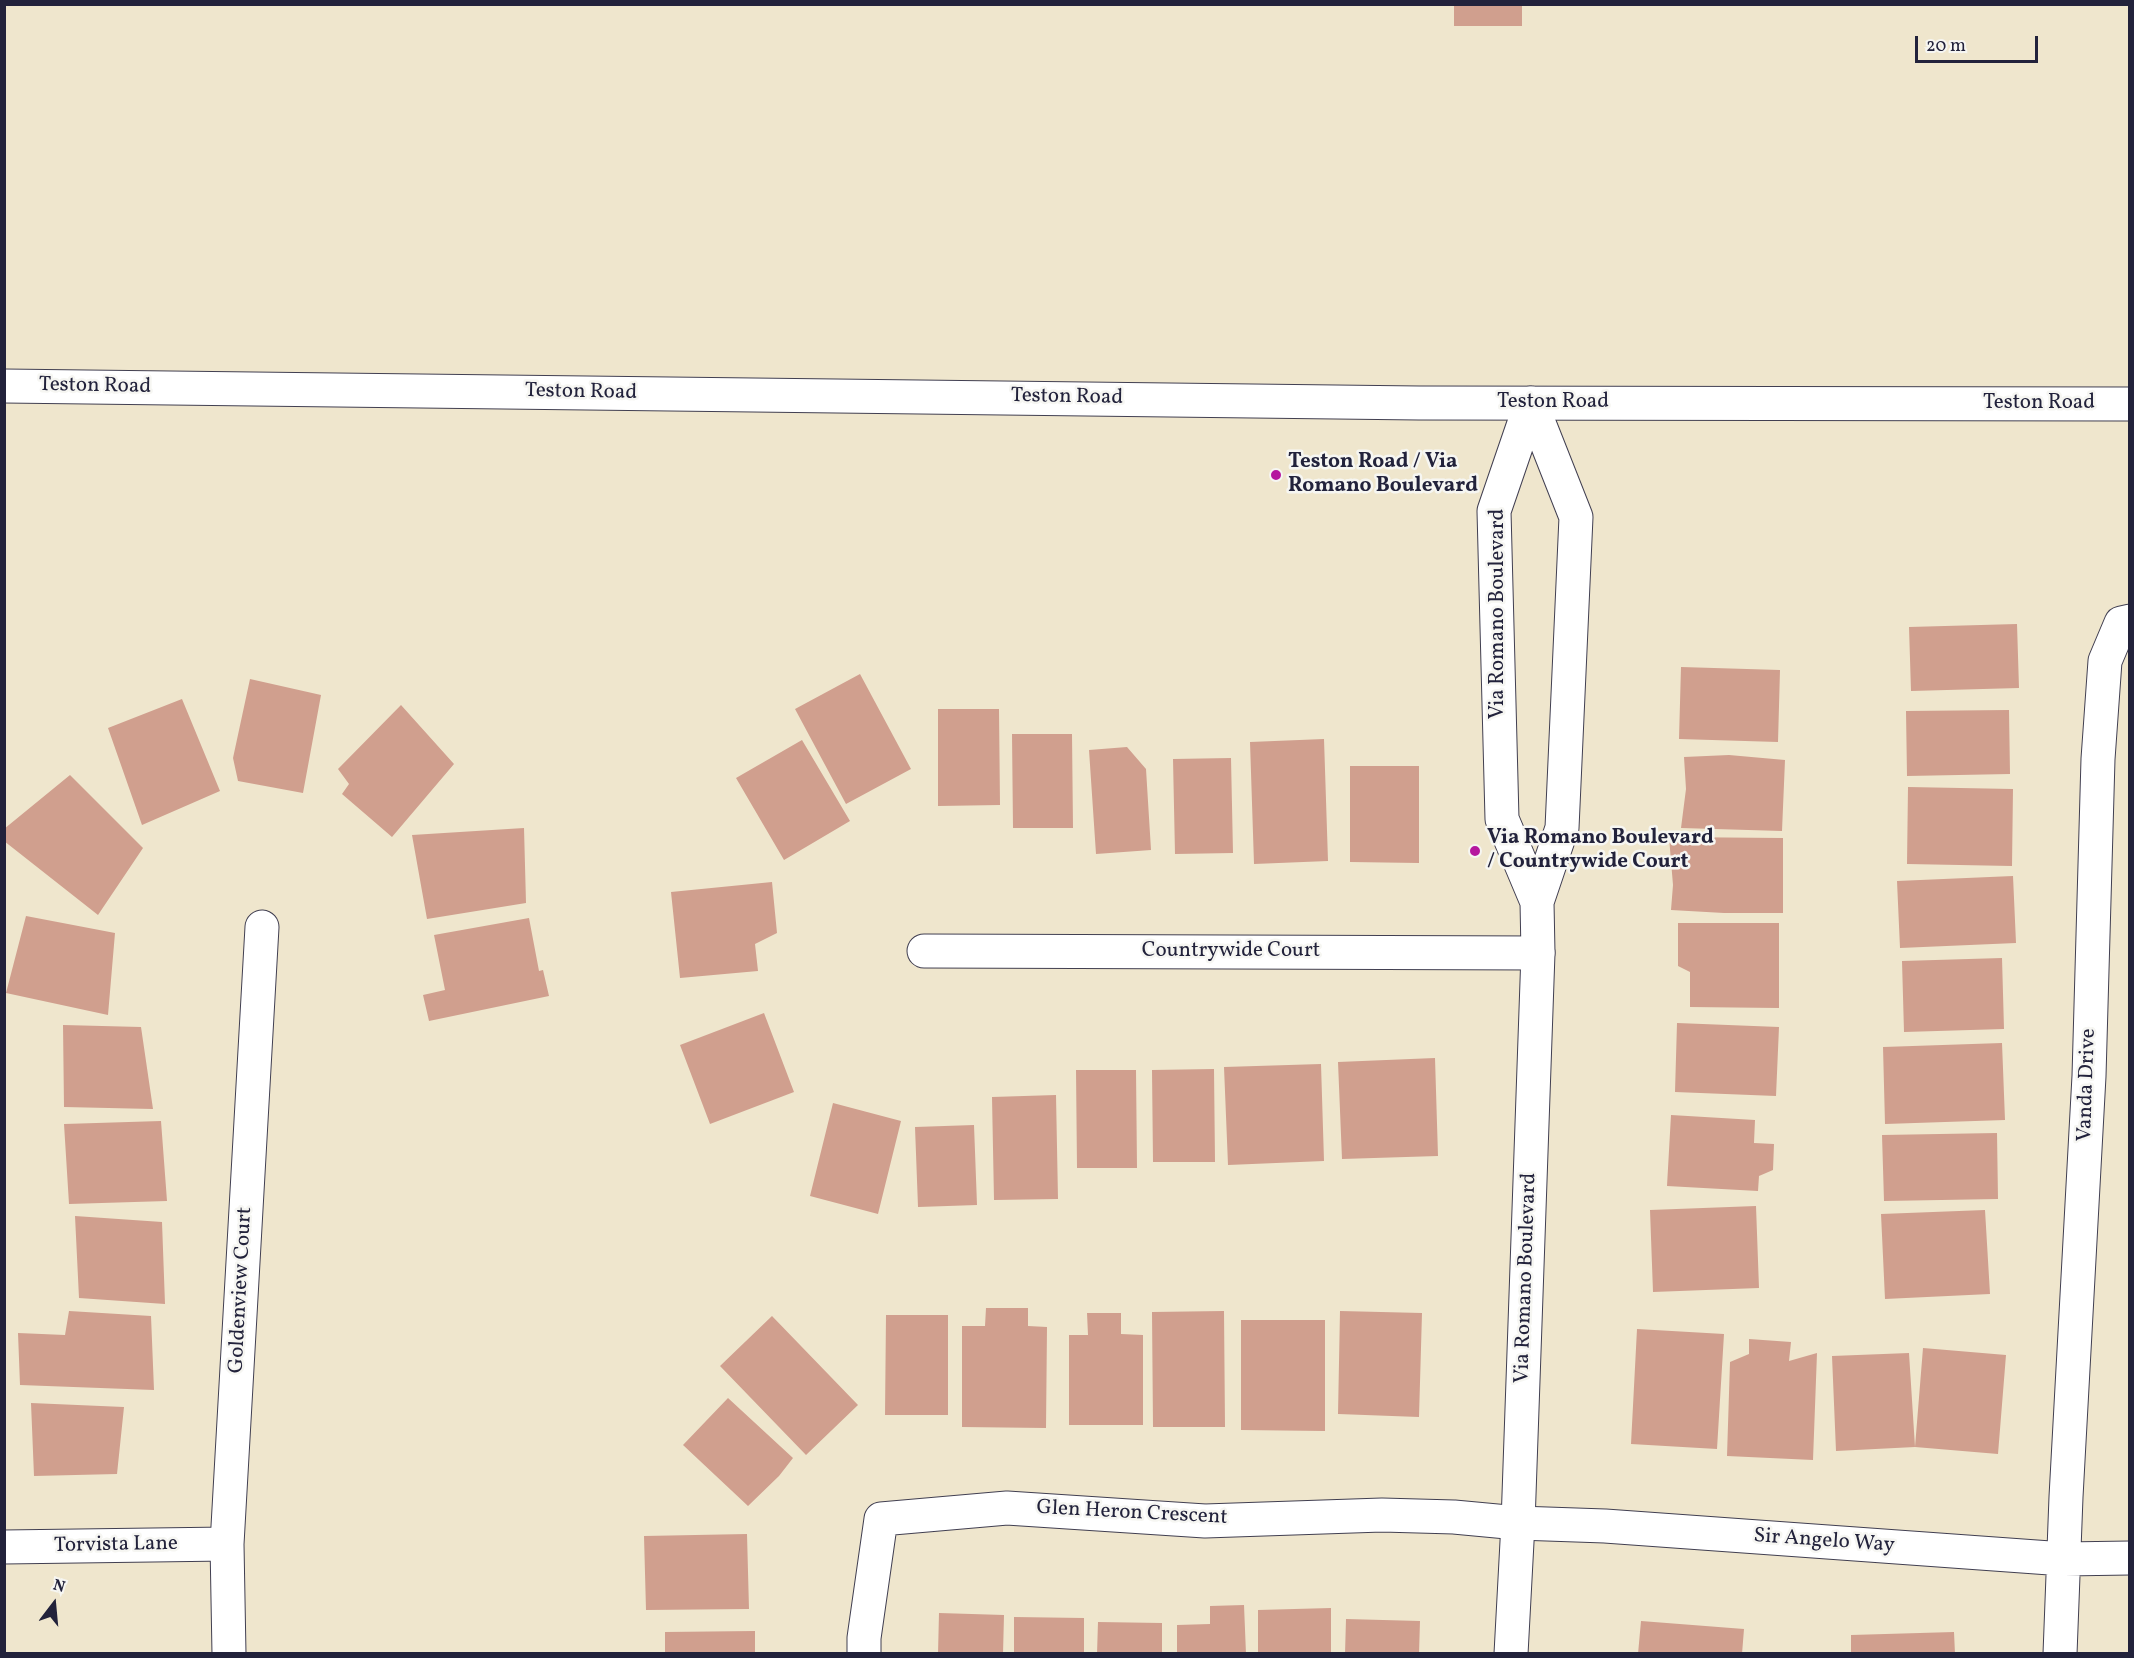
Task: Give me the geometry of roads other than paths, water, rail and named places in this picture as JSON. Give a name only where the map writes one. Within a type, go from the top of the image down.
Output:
[{"type":"street","name":"Teston Road","points":[[4,386],[1531,404],[2130,404]]},
{"type":"street","name":"Via Romano Boulevard","points":[[1531,404],[1494,511],[1502,819],[1537,902]]},
{"type":"street","name":"Via Romano Boulevard","points":[[1511,1653],[1518,1523],[1538,953],[1537,902],[1562,828],[1576,516],[1531,404]]},
{"type":"street","name":"Vanda Drive","points":[[2064,1559],[2089,1076],[2099,748],[2105,661],[2121,623],[2130,621]]},
{"type":"street","name":"Goldenview Court","points":[[229,1653],[227,1544],[262,927]]},
{"type":"street","name":"Countrywide Court","points":[[924,951],[1538,953]]},
{"type":"street","name":"Glen Heron Crescent","points":[[864,1653],[864,1638],[881,1519],[1007,1508],[1205,1521],[1382,1515],[1454,1517],[1518,1523]]},
{"type":"street","name":"Sir Angelo Way","points":[[1518,1523],[1605,1526],[2064,1559],[2130,1558]]},
{"type":"street","name":"Torvista Lane","points":[[4,1547],[227,1544]]},
{"type":"street","points":[[2060,1653],[2064,1559]]},
{"type":"place","name":"Teston Road / Via Romano Boulevard","points":[[1276,475]]},
{"type":"place","name":"Via Romano Boulevard / Countrywide Court","points":[[1475,851]]}]
